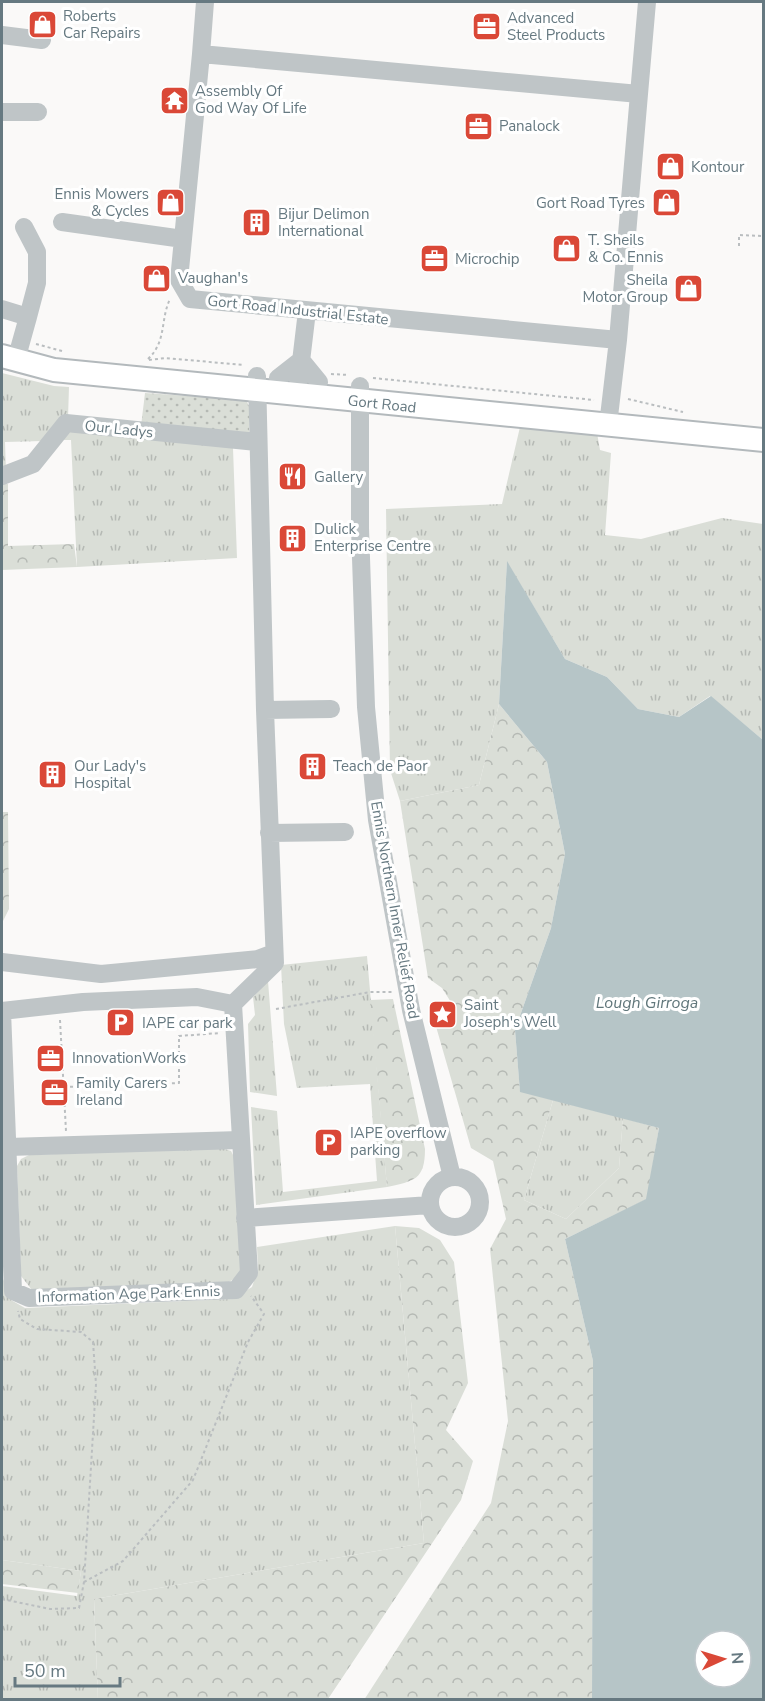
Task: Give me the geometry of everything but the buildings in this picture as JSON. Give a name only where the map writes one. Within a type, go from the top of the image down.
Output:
[{"type":"main road","name":"Gort Road","points":[[12,349],[69,358],[147,363],[764,427]]},
{"type":"main road","name":"Gort Road","points":[[12,349],[54,370],[287,378]]},
{"type":"main road","name":"Gort Road","points":[[610,410],[764,441]]},
{"type":"street","points":[[179,280],[204,2]]},
{"type":"street","points":[[610,410],[647,2]]},
{"type":"street","points":[[2,35],[42,40]]},
{"type":"street","points":[[201,54],[639,94]]},
{"type":"street","points":[[2,112],[38,112]]},
{"type":"street","points":[[62,222],[183,239]]},
{"type":"street","points":[[12,349],[27,317],[37,284],[37,252],[24,227]]},
{"type":"street","name":"Gort Road Industrial Estate","points":[[179,280],[190,299],[618,340]]},
{"type":"street","points":[[2,309],[27,317]]},
{"type":"street","points":[[233,1004],[252,988],[275,963],[257,442],[287,378],[307,311]]},
{"type":"street","name":"Ennis Northern Inner Relief Road","points":[[360,385],[360,528],[366,707],[377,820],[408,993],[452,1177]]},
{"type":"street","name":"Our Ladys","points":[[2,476],[33,464],[66,423],[257,442]]},
{"type":"street","points":[[265,710],[331,709]]},
{"type":"street","points":[[269,833],[345,832]]},
{"type":"street","points":[[2,962],[101,974],[258,959],[274,953]]},
{"type":"street","name":"Information Age Park Ennis","points":[[197,997],[233,1004],[249,1273],[242,1283],[236,1290],[29,1298],[13,1291],[2,1011],[60,1005],[197,997]]},
{"type":"street","points":[[8,1147],[240,1140]]},
{"type":"street","points":[[452,1177],[468,1180],[479,1194],[479,1208],[473,1219],[459,1227],[449,1226],[438,1220],[430,1205],[437,1185],[452,1177]]},
{"type":"street","points":[[245,1218],[430,1205]]},
{"type":"path","points":[[739,246],[739,234],[764,236]]},
{"type":"path","points":[[147,363],[163,339],[167,306],[179,280]]},
{"type":"path","points":[[12,349],[71,352]]},
{"type":"path","points":[[147,363],[165,358],[287,378],[360,385],[603,400],[610,410],[643,404],[691,414]]},
{"type":"path","points":[[276,1009],[370,992],[408,993]]},
{"type":"path","points":[[60,1005],[66,1146]]},
{"type":"path","points":[[64,1087],[179,1083],[179,1036],[224,1032]]},
{"type":"path","points":[[84,1582],[123,1561],[193,1480],[248,1342],[264,1314],[242,1283]]},
{"type":"path","points":[[2,1599],[50,1609],[79,1608],[84,1582],[96,1384],[93,1342],[81,1332],[37,1329],[20,1319],[16,1300],[29,1298]]},
{"type":"green space","points":[[2,373],[54,386],[69,387],[68,418],[43,441],[5,442],[6,472],[2,472]]},
{"type":"green space","points":[[145,393],[246,400],[249,406],[249,436],[141,426]]},
{"type":"green space","points":[[520,427],[597,433],[600,450],[611,453],[605,535],[641,539],[722,518],[763,524],[763,740],[710,696],[679,717],[638,709],[607,677],[565,659],[507,562],[499,704],[479,785],[400,801],[390,770],[386,509],[502,504]]},
{"type":"green space","points":[[68,429],[233,448],[237,558],[77,567],[71,440],[57,440]]},
{"type":"green space","points":[[2,484],[8,484],[8,546],[74,544],[77,567],[2,570]]},
{"type":"green space","points":[[499,704],[547,762],[565,854],[551,928],[515,1030],[520,1091],[553,1100],[524,1200],[566,1219],[619,1168],[623,1118],[659,1128],[647,1199],[565,1239],[593,1361],[592,1699],[364,1700],[491,1503],[508,1421],[490,1249],[506,1219],[493,1161],[471,1148],[435,1023],[454,1007],[442,988],[428,978],[400,801],[479,785]]},
{"type":"green space","points":[[2,812],[8,812],[9,909],[2,923]]},
{"type":"green space","points":[[367,956],[387,1187],[256,1205],[251,1107],[277,1111],[283,1192],[377,1181],[370,1084],[297,1088],[284,1024],[281,965]]},
{"type":"green space","points":[[268,981],[277,1096],[250,1092],[248,1024],[255,1015],[253,997]]},
{"type":"green space","points":[[393,999],[425,1149],[423,1167],[416,1177],[411,1181],[387,1187],[370,1000]]},
{"type":"green space","points":[[553,1100],[623,1118],[619,1168],[566,1219],[524,1200]]},
{"type":"green space","points":[[222,1148],[231,1151],[235,1159],[241,1267],[239,1276],[227,1283],[32,1290],[21,1276],[17,1166],[21,1159],[29,1155]]},
{"type":"green space","points":[[395,1226],[424,1543],[94,1599],[98,1699],[2,1699],[2,1586],[77,1596],[81,1571],[2,1560],[2,1276],[11,1300],[25,1308],[232,1299],[252,1287],[258,1269],[257,1247]]},
{"type":"green space","points":[[395,1226],[419,1228],[440,1240],[454,1262],[468,1383],[446,1430],[473,1461],[461,1500],[328,1699],[98,1699],[94,1599],[424,1543]]},
{"type":"green space","points":[[2,1560],[81,1571],[78,1593],[2,1584]]},
{"type":"water","name":"Lough Girroga","points":[[507,561],[565,659],[607,677],[638,709],[679,717],[711,696],[763,740],[763,1699],[592,1699],[593,1361],[565,1239],[646,1199],[659,1128],[520,1092],[515,1030],[551,928],[565,854],[547,762],[499,704]]},
{"type":"place","name":"Roberts Car Repairs","points":[[42,25]]},
{"type":"place","name":"Advanced Steel Products","points":[[486,27]]},
{"type":"place","name":"Assembly Of God Way Of Life","points":[[174,100]]},
{"type":"place","name":"Panalock","points":[[478,126]]},
{"type":"place","name":"Kontour","points":[[670,167]]},
{"type":"place","name":"Ennis Mowers & Cycles","points":[[170,203]]},
{"type":"place","name":"Gort Road Tyres","points":[[666,203]]},
{"type":"place","name":"Bijur Delimon International","points":[[257,223]]},
{"type":"place","name":"T. Sheils & Co. Ennis","points":[[567,249]]},
{"type":"place","name":"Microchip","points":[[434,259]]},
{"type":"place","name":"Vaughan's","points":[[157,278]]},
{"type":"place","name":"Sheila Motor Group","points":[[689,289]]},
{"type":"place","name":"Gallery","points":[[293,477]]},
{"type":"place","name":"Dulick Enterprise Centre","points":[[293,538]]},
{"type":"place","name":"Teach de Paor","points":[[312,766]]},
{"type":"place","name":"Our Lady's Hospital","points":[[53,775]]},
{"type":"place","name":"Saint Joseph's Well","points":[[443,1014]]},
{"type":"place","name":"IAPE car park","points":[[121,1023]]},
{"type":"place","name":"InnovationWorks","points":[[51,1058]]},
{"type":"place","name":"Family Carers Ireland","points":[[55,1092]]},
{"type":"place","name":"IAPE overflow parking","points":[[329,1142]]}]
